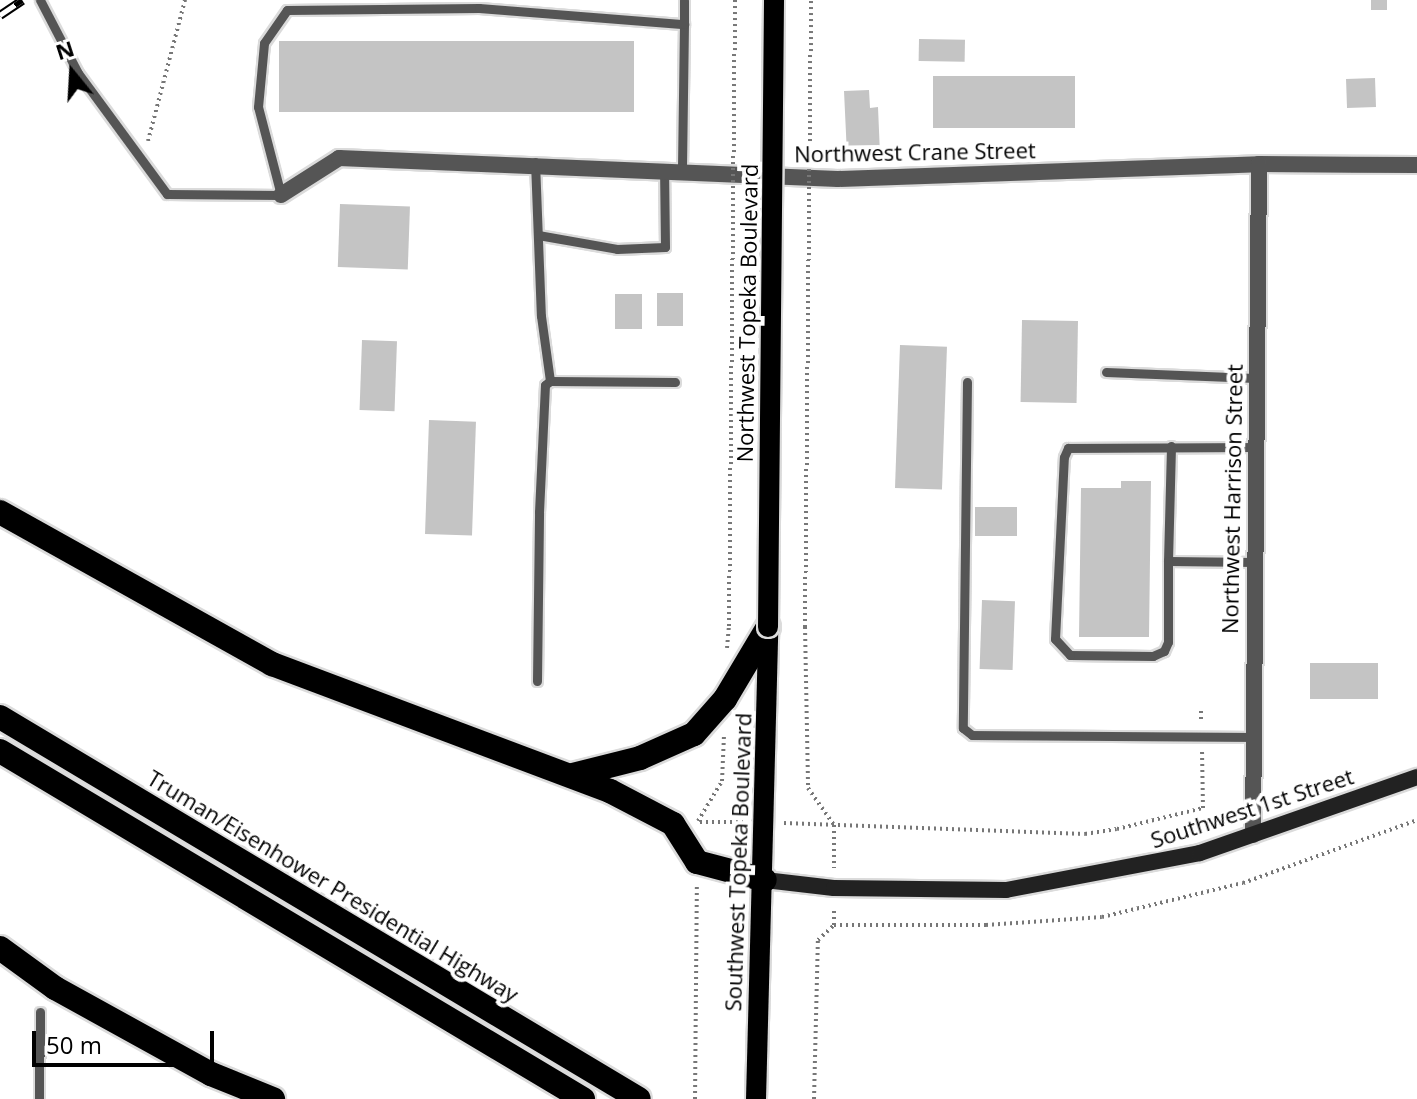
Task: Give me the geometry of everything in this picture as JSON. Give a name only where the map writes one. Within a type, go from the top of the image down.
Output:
[{"type":"highway","points":[[0,512],[272,664],[573,775],[673,824],[697,862],[765,880]]},
{"type":"highway","points":[[573,775],[640,758],[694,734],[725,699],[768,627]]},
{"type":"highway","name":"Truman/Eisenhower Presidential Highway","points":[[0,717],[639,1099]]},
{"type":"highway","points":[[0,751],[583,1099]]},
{"type":"highway","points":[[0,948],[55,988],[159,1046],[273,1099]]},
{"type":"main road","name":"Northwest Topeka Boulevard","points":[[768,627],[774,0]]},
{"type":"main road","name":"Southwest Topeka Boulevard","points":[[756,1099],[758,936],[765,880],[768,627]]},
{"type":"street","name":"Northwest Crane Street","points":[[281,195],[339,158],[535,162],[838,179],[1259,164],[1417,165]]},
{"type":"street","name":"Northwest Harrison Street","points":[[1253,835],[1259,164]]},
{"type":"street","name":"Southwest 1st Street","points":[[765,880],[834,888],[1006,890],[1143,867],[1253,835],[1417,777]]},
{"type":"lane","points":[[40,0],[78,73],[167,194],[281,195],[258,107],[264,43],[286,5],[479,8],[684,24]]},
{"type":"lane","points":[[682,170],[684,0]]},
{"type":"lane","points":[[535,162],[550,381]]},
{"type":"lane","points":[[538,235],[617,249],[665,247],[664,168]]},
{"type":"lane","points":[[1106,372],[1255,378]]},
{"type":"lane","points":[[537,681],[545,385],[550,381],[675,382]]},
{"type":"lane","points":[[967,382],[963,728],[972,735],[1252,737]]},
{"type":"lane","points":[[1171,446],[1164,651],[1153,656],[1070,655],[1061,650],[1055,639],[1064,457],[1078,444],[1255,447]]},
{"type":"lane","points":[[1168,561],[1255,562]]},
{"type":"lane","points":[[39,1099],[40,1012]]},
{"type":"path","points":[[143,163],[185,0]]},
{"type":"path","points":[[729,626],[735,0]]},
{"type":"path","points":[[811,0],[805,627],[808,788],[834,825],[834,925]]},
{"type":"path","points":[[698,822],[1085,834],[1117,829],[1203,808],[1201,711]]},
{"type":"path","points":[[814,1099],[818,940],[834,925],[986,925],[1102,917],[1243,883],[1417,820]]},
{"type":"building","points":[[1371,0],[1387,0],[1387,10],[1371,10]]},
{"type":"building","points":[[919,39],[965,40],[965,62],[919,61]]},
{"type":"building","points":[[279,41],[634,41],[634,112],[279,112]]},
{"type":"building","points":[[933,76],[1075,76],[1075,128],[933,128]]},
{"type":"building","points":[[1375,78],[1376,107],[1347,108],[1346,79]]},
{"type":"building","points":[[869,90],[870,108],[878,107],[880,154],[847,155],[844,91]]},
{"type":"building","points":[[340,204],[410,206],[408,269],[338,267]]},
{"type":"building","points":[[657,293],[683,293],[683,326],[657,326]]},
{"type":"building","points":[[615,294],[642,294],[642,329],[615,329]]},
{"type":"building","points":[[1022,320],[1078,321],[1077,403],[1021,402]]},
{"type":"building","points":[[362,340],[397,341],[395,411],[360,410]]},
{"type":"building","points":[[900,345],[947,347],[942,490],[895,488]]},
{"type":"building","points":[[429,420],[476,422],[472,536],[425,534]]},
{"type":"building","points":[[1121,481],[1151,481],[1149,637],[1079,637],[1081,488],[1121,488]]},
{"type":"building","points":[[975,507],[1017,507],[1017,536],[975,536]]},
{"type":"building","points":[[982,600],[1015,601],[1013,670],[980,669]]},
{"type":"building","points":[[1310,663],[1378,663],[1378,699],[1310,699]]},
{"type":"railway","points":[[0,15],[22,0]]}]
